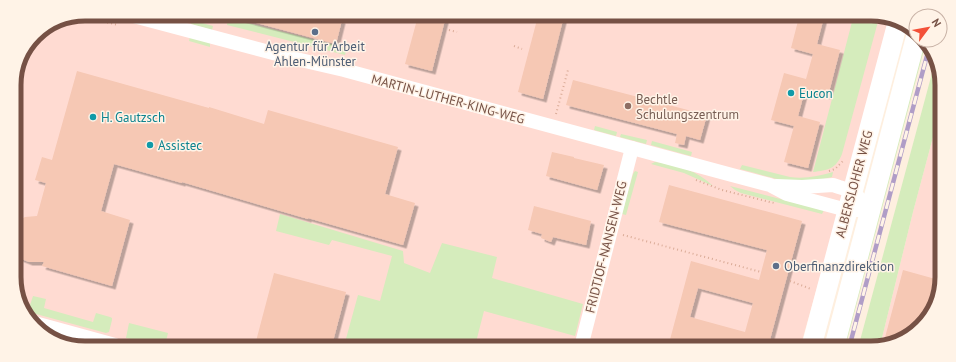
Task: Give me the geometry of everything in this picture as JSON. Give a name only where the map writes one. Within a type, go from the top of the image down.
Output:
[{"type":"main road","name":"ALBERSLOHER WEG","points":[[813,341],[896,27]]},
{"type":"main road","name":"ALBERSLOHER WEG","points":[[836,341],[913,48]]},
{"type":"street","name":"MARTIN-LUTHER-KING-WEG","points":[[152,21],[344,70],[632,148],[770,186],[787,194],[847,210],[871,210]]},
{"type":"street","name":"FRIDTJOF-NANSEN-WEG","points":[[583,341],[632,148]]},
{"type":"street","name":"MARTIN-LUTHER-KING-WEG","points":[[770,186],[802,187],[833,185],[852,191],[871,210]]},
{"type":"street","points":[[43,325],[104,341]]},
{"type":"path","points":[[449,30],[457,32]]},
{"type":"path","points":[[514,46],[522,49]]},
{"type":"path","points":[[556,114],[568,70]]},
{"type":"path","points":[[828,171],[842,164],[845,160]]},
{"type":"path","points":[[693,179],[722,190]]},
{"type":"path","points":[[623,234],[761,272]]},
{"type":"path","points":[[790,282],[814,290]]},
{"type":"shaded area","points":[[871,21],[890,24],[802,341],[85,341],[64,338],[49,330],[32,313],[24,298],[21,277],[21,81],[23,68],[32,49],[40,40],[49,32],[73,22]]},
{"type":"shaded area","points":[[935,130],[935,277],[932,298],[922,316],[910,328],[888,339],[881,340]]},
{"type":"green space","points":[[192,21],[196,21],[213,26],[212,30],[191,24]]},
{"type":"green space","points":[[228,21],[240,21],[347,48],[345,55],[227,25]]},
{"type":"green space","points":[[852,21],[878,22],[840,159],[831,168],[813,172]]},
{"type":"green space","points":[[190,37],[210,43],[210,47],[189,41]]},
{"type":"green space","points":[[923,48],[924,50],[847,341],[843,341]]},
{"type":"green space","points":[[933,69],[935,85],[935,130],[881,340],[860,341]]},
{"type":"green space","points":[[595,126],[617,132],[616,136],[594,130]]},
{"type":"green space","points":[[621,134],[647,140],[646,144],[620,137]]},
{"type":"green space","points":[[652,141],[692,152],[691,156],[651,145]]},
{"type":"green space","points":[[655,162],[671,164],[694,172],[713,186],[684,173],[651,164]]},
{"type":"green space","points":[[742,165],[796,178],[812,177],[833,172],[832,177],[814,181],[795,182],[775,179],[740,169]]},
{"type":"green space","points":[[635,171],[638,172],[626,215],[622,214],[633,174]]},
{"type":"green space","points":[[730,186],[824,210],[822,214],[741,193]]},
{"type":"green space","points":[[280,214],[403,251],[404,263],[430,273],[442,243],[497,257],[492,278],[583,304],[575,336],[484,311],[476,341],[345,341],[358,295],[380,301],[392,256],[332,240],[329,245],[276,231]]},
{"type":"green space","points":[[33,296],[46,299],[44,308],[93,322],[96,313],[110,317],[112,320],[109,332],[106,333],[32,313],[28,304],[30,305]]},
{"type":"green space","points":[[129,323],[168,333],[166,341],[138,341],[126,338]]},
{"type":"building","name":"Agentur für Arbeit Ahlen-Münster","points":[[249,21],[342,21],[336,44]]},
{"type":"building","points":[[417,21],[445,21],[432,71],[405,64]]},
{"type":"building","points":[[537,21],[563,21],[543,99],[518,92]]},
{"type":"building","name":"Eucon","points":[[798,21],[823,21],[817,44],[840,50],[828,96],[805,90],[798,116],[820,122],[808,168],[784,162],[794,126],[771,120],[784,73],[806,79],[813,54],[791,48]]},
{"type":"building","points":[[77,71],[209,107],[264,124],[268,110],[398,147],[385,194],[415,203],[403,245],[114,164],[101,211],[130,220],[112,286],[42,266],[44,262],[29,262],[21,259],[21,219],[25,217],[37,216],[46,183],[35,180],[42,157],[52,160]]},
{"type":"building","points":[[573,80],[707,115],[700,140],[686,136],[684,145],[675,143],[677,134],[566,105]]},
{"type":"building","points":[[552,152],[604,165],[597,190],[546,176]]},
{"type":"building","name":"Oberfinanzdirektion","points":[[669,185],[802,221],[770,341],[670,341],[691,261],[759,280],[767,250],[659,222]],"holes":[[[698,288],[753,303],[745,332],[690,317]]]},
{"type":"building","points":[[534,206],[591,221],[586,245],[553,237],[551,242],[541,238],[542,234],[528,230]]},
{"type":"building","points":[[903,270],[935,279],[932,298],[922,316],[910,328],[884,340]]},
{"type":"building","points":[[274,273],[346,292],[333,341],[256,341]]},
{"type":"railway","points":[[851,341],[927,55]]},
{"type":"place","name":"Agentur für Arbeit Ahlen-Münster","points":[[315,32]]},
{"type":"place","name":"Eucon","points":[[791,93]]},
{"type":"place","name":"Bechtle Schulungszentrum","points":[[628,106]]},
{"type":"place","name":"H. Gautzsch","points":[[93,117]]},
{"type":"place","name":"Assistec","points":[[150,145]]},
{"type":"place","name":"Oberfinanzdirektion","points":[[776,266]]}]
